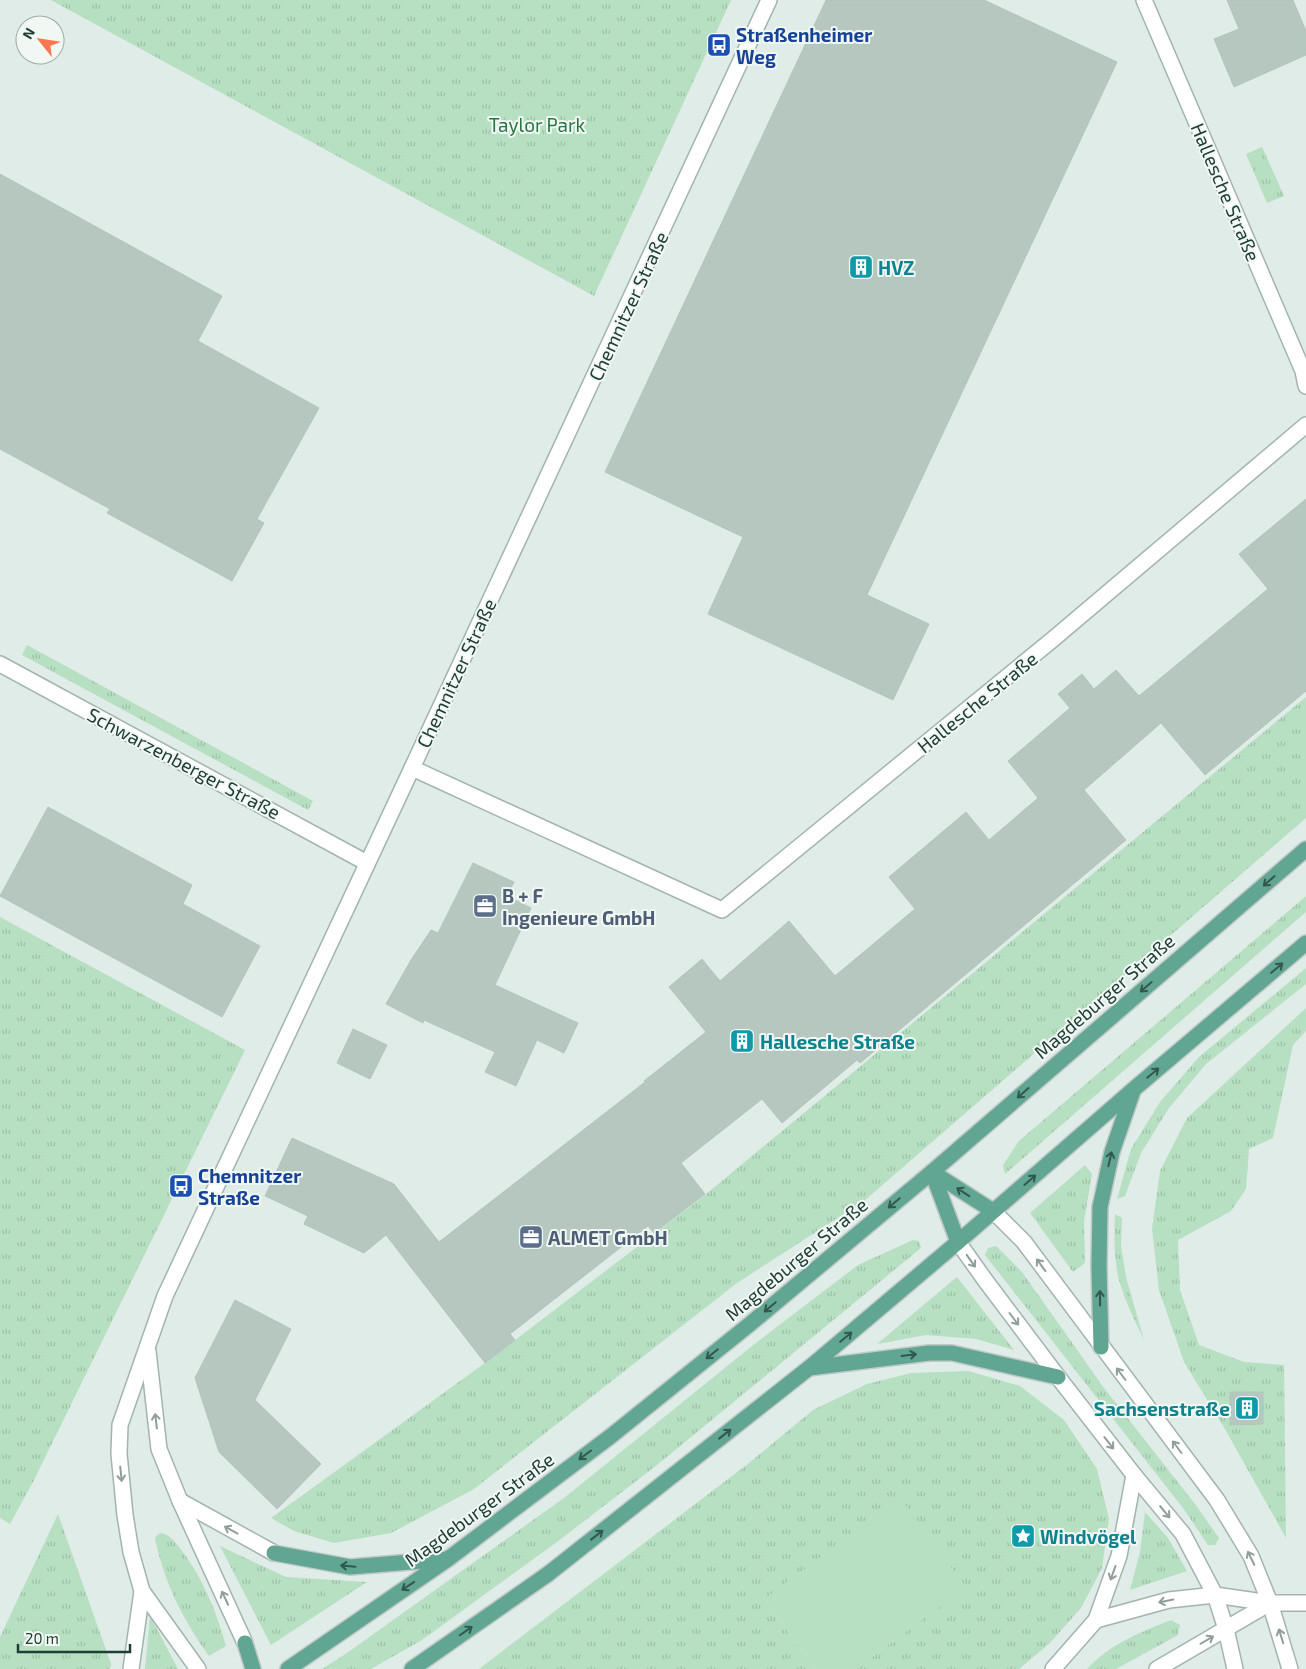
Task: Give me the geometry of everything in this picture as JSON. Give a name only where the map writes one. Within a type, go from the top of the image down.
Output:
[{"type":"main road","name":"Magdeburger Straße","points":[[288,1669],[448,1559],[611,1436],[750,1324],[932,1172],[1306,849]]},
{"type":"main road","points":[[412,1669],[548,1574],[808,1368],[958,1242],[1306,942]]},
{"type":"main road","points":[[1101,1347],[1100,1207],[1112,1152],[1134,1089]]},
{"type":"main road","points":[[932,1172],[993,1211]]},
{"type":"main road","points":[[932,1172],[958,1242]]},
{"type":"main road","points":[[808,1368],[929,1353],[952,1353],[1058,1377]]},
{"type":"main road","points":[[274,1553],[350,1567],[448,1559]]},
{"type":"main road","points":[[246,1643],[253,1669]]},
{"type":"street","name":"Chemnitzer Straße","points":[[198,1669],[142,1591],[131,1552],[125,1515],[119,1454],[120,1425],[165,1296],[681,193],[769,0]]},
{"type":"street","name":"Hallesche Straße","points":[[1144,0],[1303,371],[1306,386]]},
{"type":"street","name":"Hallesche Straße","points":[[412,768],[722,910],[1052,640],[1306,425]]},
{"type":"street","name":"Schwarzenberger Straße","points":[[0,664],[367,863]]},
{"type":"street","points":[[993,1211],[1024,1242],[1217,1500],[1250,1556],[1270,1603],[1290,1669]]},
{"type":"street","points":[[958,1242],[1058,1377],[1134,1475],[1183,1534],[1215,1596],[1226,1629],[1235,1669]]},
{"type":"street","name":"Chemnitzer Straße","points":[[148,1347],[159,1449],[180,1501],[246,1643]]},
{"type":"street","points":[[1053,1669],[1096,1620],[1119,1556],[1134,1475]]},
{"type":"street","points":[[180,1501],[274,1553]]},
{"type":"street","name":"Chemnitzer Straße","points":[[131,1669],[142,1591]]},
{"type":"street","points":[[1096,1620],[1169,1600],[1215,1596],[1270,1603],[1306,1603]]},
{"type":"street","points":[[1157,1669],[1270,1603]]},
{"type":"green space","name":"Taylor Park","points":[[51,0],[731,0],[594,296]]},
{"type":"green space","points":[[1262,147],[1284,196],[1267,203],[1246,154]]},
{"type":"green space","points":[[27,645],[313,801],[308,810],[22,655]]},
{"type":"green space","points":[[1306,697],[1306,818],[864,1201],[737,1283],[474,1489],[391,1533],[334,1543],[294,1531],[271,1518],[485,1363],[705,1195]]},
{"type":"green space","points":[[1306,896],[1306,912],[1005,1174],[1003,1165],[1019,1141]]},
{"type":"green space","points":[[0,917],[245,1050],[33,1482],[10,1524],[0,1518]]},
{"type":"green space","points":[[1306,968],[1306,984],[1206,1064],[1169,1108],[1141,1153],[1125,1196],[1117,1199],[1131,1149],[1160,1102],[1199,1057]]},
{"type":"green space","points":[[1306,1008],[1306,1031],[1293,1045],[1273,1138],[1249,1149],[1246,1189],[1231,1211],[1178,1240],[1180,1290],[1199,1345],[1244,1362],[1284,1365],[1286,1538],[1225,1429],[1184,1362],[1159,1290],[1152,1229],[1160,1171],[1187,1118]]},
{"type":"green space","points":[[1085,1165],[1092,1174],[1084,1221],[1085,1263],[1073,1272],[1030,1213]]},
{"type":"green space","points":[[1115,1214],[1122,1218],[1121,1246],[1126,1277],[1144,1340],[1119,1280],[1114,1231]]},
{"type":"green space","points":[[913,1240],[919,1241],[921,1248],[657,1465],[557,1542],[422,1640],[371,1669],[322,1669],[564,1498],[752,1346],[858,1265]]},
{"type":"green space","points":[[996,1246],[1022,1272],[1104,1388],[1195,1504],[1219,1538],[1215,1545],[1208,1545],[1183,1508],[985,1255],[988,1248]]},
{"type":"green space","points":[[957,1277],[1014,1350],[976,1339],[926,1335],[877,1344]]},
{"type":"green space","points":[[968,1371],[1020,1386],[1064,1420],[1097,1469],[1109,1519],[1102,1568],[1081,1608],[1049,1644],[1019,1669],[856,1669],[965,1587],[764,1599],[816,1669],[479,1669],[749,1463],[813,1410],[867,1384],[911,1373]]},
{"type":"green space","points":[[900,1498],[966,1587],[856,1669],[816,1669],[764,1599]]},
{"type":"green space","points":[[1145,1512],[1168,1538],[1187,1571],[1130,1590],[1140,1552]]},
{"type":"green space","points":[[58,1514],[111,1664],[110,1669],[0,1669],[0,1637]]},
{"type":"green space","points":[[161,1533],[171,1538],[195,1570],[218,1619],[226,1646],[209,1656],[183,1614],[169,1586],[155,1539]]},
{"type":"green space","points":[[220,1546],[286,1577],[367,1582],[271,1645]]},
{"type":"green space","points":[[150,1616],[178,1669],[145,1669]]},
{"type":"green space","points":[[1171,1620],[1180,1625],[1178,1635],[1116,1669],[1087,1669],[1116,1645]]},
{"type":"building","name":"HVZ","points":[[826,0],[984,0],[1117,62],[867,595],[929,624],[893,700],[708,614],[743,537],[605,472]]},
{"type":"building","points":[[1227,0],[1293,0],[1306,31],[1306,55],[1234,87],[1214,39],[1239,29]]},
{"type":"building","points":[[0,174],[222,296],[198,341],[319,408],[257,519],[264,523],[232,581],[107,513],[110,509],[0,449]]},
{"type":"building","points":[[1306,499],[1306,691],[1205,775],[1161,723],[1084,790],[1126,840],[860,1063],[857,1060],[782,1123],[762,1099],[681,1163],[705,1194],[654,1233],[648,1226],[510,1334],[515,1340],[485,1363],[386,1235],[364,1253],[304,1224],[308,1216],[265,1196],[292,1138],[394,1184],[439,1242],[645,1082],[706,1032],[669,987],[702,959],[720,981],[789,921],[835,976],[915,909],[889,877],[966,812],[989,840],[1038,798],[1008,761],[1070,708],[1058,694],[1082,674],[1094,689],[1116,670],[1139,696],[1268,589],[1239,554]]},
{"type":"building","points":[[48,807],[192,885],[183,904],[260,946],[222,1017],[0,896]]},
{"type":"building","points":[[473,863],[514,882],[507,896],[531,908],[495,985],[578,1023],[564,1053],[537,1040],[516,1086],[485,1072],[495,1052],[424,1020],[423,1023],[386,1004],[411,960],[431,930],[438,933]]},
{"type":"building","points":[[353,1029],[387,1045],[370,1079],[337,1063]]},
{"type":"building","points":[[235,1300],[291,1329],[255,1400],[321,1464],[277,1509],[219,1452],[195,1378]]},
{"type":"building","name":"Sachsenstraße","points":[[1230,1392],[1263,1392],[1263,1424],[1230,1425]]},
{"type":"place","name":"Straßenheimer Weg","points":[[719,45]]},
{"type":"place","name":"HVZ","points":[[861,267]]},
{"type":"place","name":"B + F Ingenieure GmbH","points":[[485,906]]},
{"type":"place","name":"Hallesche Straße","points":[[742,1041]]},
{"type":"place","name":"Chemnitzer Straße","points":[[181,1186]]},
{"type":"place","name":"ALMET GmbH","points":[[531,1237]]},
{"type":"place","name":"Sachsenstraße","points":[[1247,1408]]},
{"type":"place","name":"Windvögel","points":[[1023,1536]]}]
